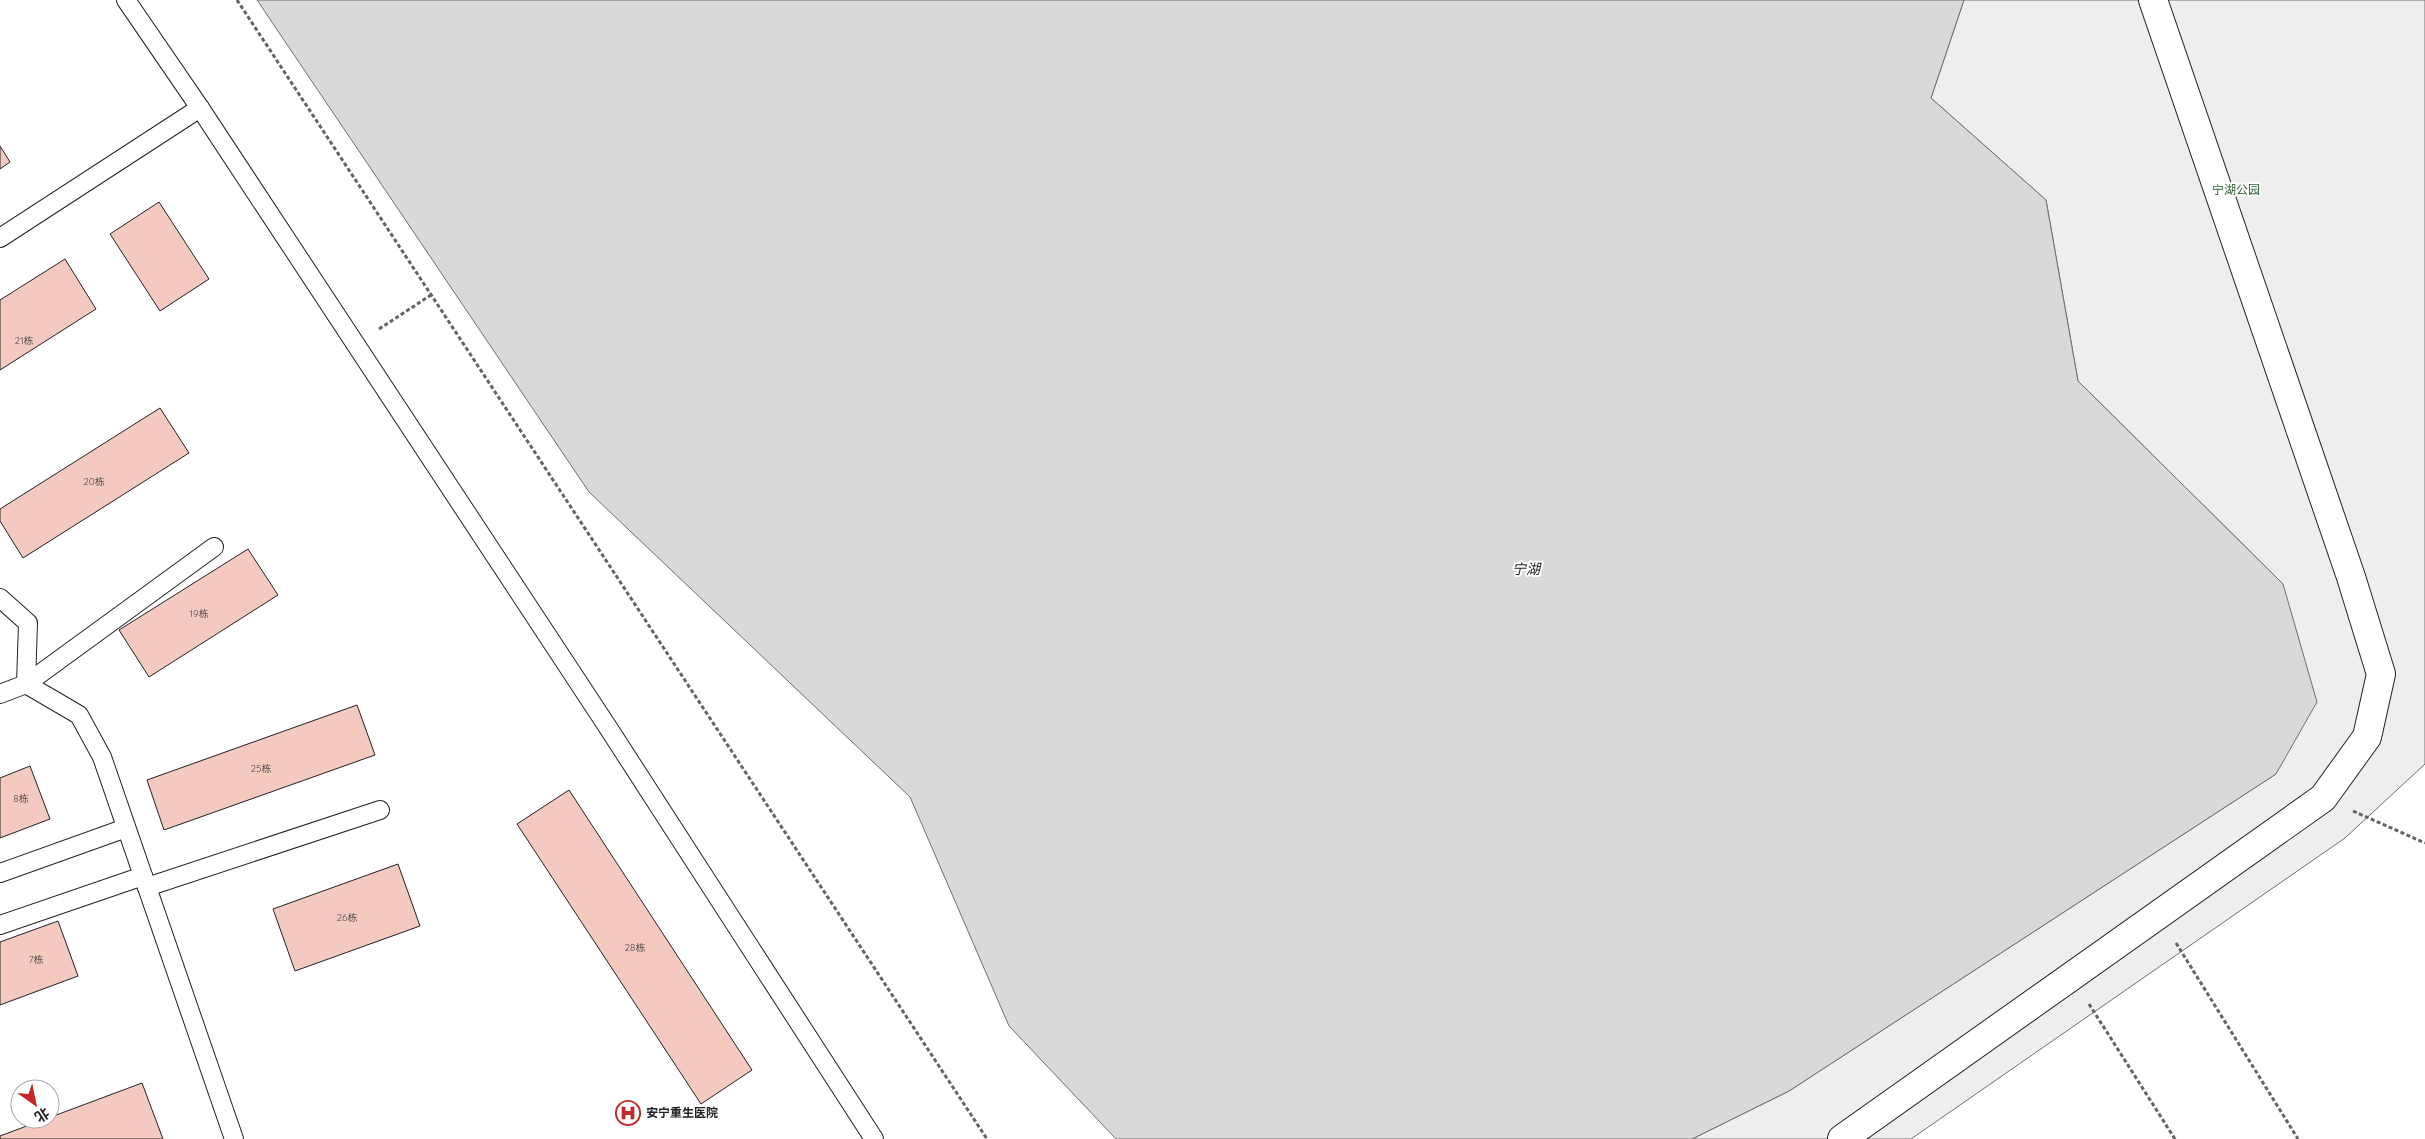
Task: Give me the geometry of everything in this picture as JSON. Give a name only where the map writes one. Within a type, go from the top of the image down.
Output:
[{"type":"street","points":[[1842,1139],[2323,798],[2367,737],[2381,674],[2351,577],[2153,0]]},
{"type":"lane","points":[[126,0],[200,108],[604,721],[874,1139]]},
{"type":"lane","points":[[0,238],[200,108]]},
{"type":"lane","points":[[0,694],[26,684],[214,547]]},
{"type":"lane","points":[[0,598],[28,623],[26,684]]},
{"type":"lane","points":[[26,684],[79,715],[102,757],[234,1139]]},
{"type":"lane","points":[[0,925],[380,810]]},
{"type":"lane","points":[[0,873],[126,828]]},
{"type":"path","points":[[237,0],[987,1139]]},
{"type":"path","points":[[355,344],[430,295]]},
{"type":"path","points":[[2323,798],[2425,843]]},
{"type":"path","points":[[2159,915],[2298,1139]]},
{"type":"path","points":[[2071,976],[2175,1139]]},
{"type":"green space","name":"宁湖公园","points":[[1964,0],[2425,0],[2425,764],[2345,838],[1911,1139],[1692,1139],[1789,1091],[2276,774],[2283,584],[2078,381],[2046,200],[1931,98]]},
{"type":"water","name":"宁湖","points":[[257,0],[1964,0],[1931,98],[2046,200],[2078,381],[2283,584],[2317,702],[2276,774],[1789,1091],[1692,1139],[1116,1139],[1009,1026],[910,797],[589,492]]},
{"type":"building","points":[[0,146],[10,162],[0,169]]},
{"type":"building","points":[[159,202],[209,279],[160,311],[110,234]]},
{"type":"building","points":[[65,259],[96,309],[0,370],[0,300]]},
{"type":"building","points":[[160,408],[189,453],[23,558],[0,521],[0,509]]},
{"type":"building","points":[[248,549],[278,595],[149,677],[119,630]]},
{"type":"building","points":[[357,705],[375,755],[164,830],[147,780]]},
{"type":"building","points":[[30,766],[50,819],[0,838],[0,778]]},
{"type":"building","points":[[569,790],[752,1070],[701,1104],[517,824]]},
{"type":"building","points":[[398,864],[420,926],[295,971],[273,909]]},
{"type":"building","points":[[58,921],[78,976],[0,1005],[0,942]]},
{"type":"building","points":[[142,1083],[163,1139],[0,1139],[0,1136],[19,1129],[60,1129],[60,1114]]},
{"type":"place","name":"安宁重生医院","points":[[628,1113]]}]
